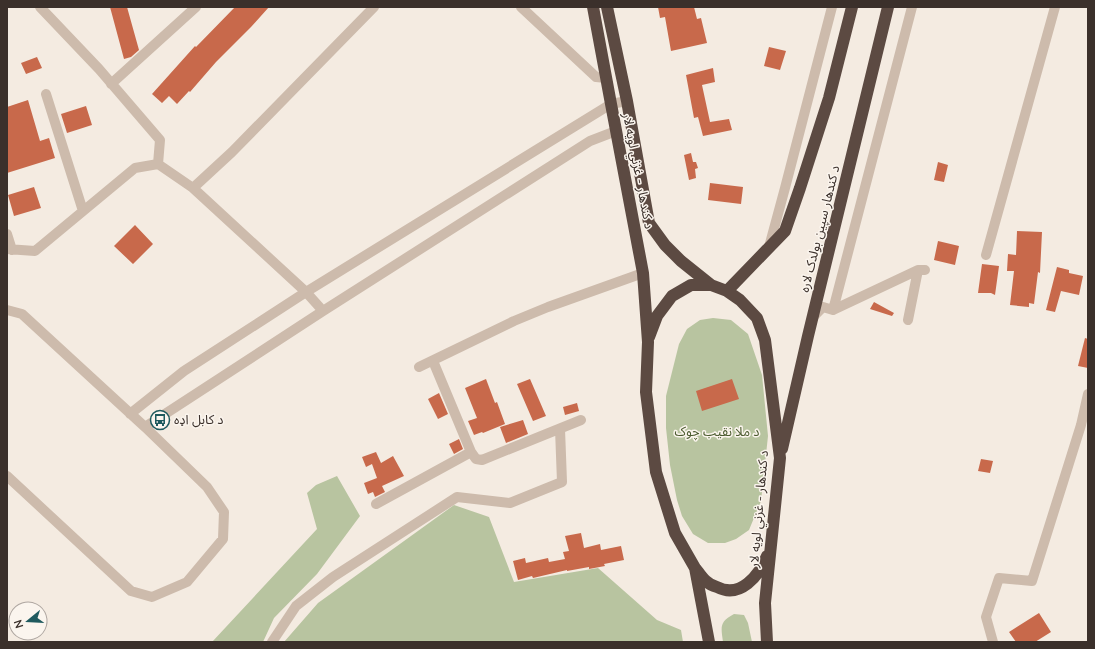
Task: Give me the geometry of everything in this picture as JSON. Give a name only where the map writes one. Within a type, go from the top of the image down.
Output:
[{"type":"highway","name":"د کندهار - غزني لويه لار","points":[[594,7],[642,273],[648,342],[646,392],[656,472],[675,534],[695,568],[709,642]]},
{"type":"highway","name":"د کندهار - غزني لويه لار","points":[[607,7],[627,101],[649,223],[665,245],[710,285]]},
{"type":"highway","points":[[727,291],[785,230],[829,98],[852,7]]},
{"type":"highway","name":"د کندهار سپین بولدک لاره","points":[[780,458],[812,318],[888,7]]},
{"type":"highway","name":"د کندهار - غزني لويه لار","points":[[648,342],[657,316],[672,296],[691,285],[710,285],[727,291],[740,300],[757,318],[765,340],[780,458],[765,603],[768,642]]},
{"type":"highway","points":[[695,568],[707,582],[723,590],[738,589],[751,582],[762,567],[770,547]]},
{"type":"street","points":[[40,7],[98,69],[160,140],[158,164]]},
{"type":"street","points":[[111,84],[196,7]]},
{"type":"street","points":[[192,188],[232,152],[374,7]]},
{"type":"street","points":[[521,7],[596,77],[606,78]]},
{"type":"street","points":[[769,247],[832,7]]},
{"type":"street","points":[[833,310],[912,7]]},
{"type":"street","points":[[986,255],[1055,7]]},
{"type":"street","points":[[46,94],[83,211]]},
{"type":"street","points":[[130,414],[184,371],[306,292],[611,104],[627,101]]},
{"type":"street","points":[[145,427],[323,311],[590,142],[616,131]]},
{"type":"street","points":[[7,234],[9,250],[35,250],[135,168],[158,164],[192,188],[306,292],[323,311]]},
{"type":"street","points":[[812,318],[823,307],[833,310],[922,270],[908,320]]},
{"type":"street","points":[[419,367],[514,321],[642,273]]},
{"type":"street","points":[[7,310],[22,314],[145,427],[207,487],[224,512],[222,539],[187,582],[152,597],[131,591],[7,476]]},
{"type":"street","points":[[433,360],[471,452],[476,459],[482,460],[581,420]]},
{"type":"street","points":[[993,642],[986,617],[1000,578],[1032,581],[1081,425],[1088,394]]},
{"type":"street","points":[[272,642],[296,606],[333,577],[457,497],[510,503],[562,482],[560,429]]},
{"type":"street","points":[[376,504],[471,452]]},
{"type":"green space","name":"د ملا نقيب چوک","points":[[713,318],[731,320],[748,334],[762,375],[768,436],[761,501],[749,530],[736,539],[725,543],[708,543],[693,534],[682,516],[677,500],[670,465],[666,428],[666,396],[679,344],[687,329],[700,320]]},
{"type":"green space","points":[[337,476],[360,516],[317,574],[274,618],[263,642],[212,642],[317,529],[307,493],[316,485]]},
{"type":"green space","points":[[454,505],[489,517],[514,582],[598,568],[657,620],[681,630],[683,642],[284,642],[318,603]]},
{"type":"green space","points":[[734,614],[744,615],[748,623],[752,642],[723,642],[723,622]]},
{"type":"building","points":[[110,7],[127,7],[139,50],[131,57],[124,59]]},
{"type":"building","points":[[235,7],[269,7],[177,104],[169,96],[162,103],[152,94],[195,46],[196,47]]},
{"type":"building","points":[[658,7],[694,7],[697,19],[701,18],[707,43],[671,51],[665,17],[660,18]]},
{"type":"building","points":[[769,47],[786,51],[780,70],[764,66]]},
{"type":"building","points":[[37,57],[42,68],[26,74],[21,63]]},
{"type":"building","points":[[713,68],[715,82],[702,85],[710,122],[729,119],[732,130],[703,136],[698,117],[694,118],[686,75]]},
{"type":"building","points":[[28,100],[40,141],[49,138],[55,158],[7,173],[7,107]]},
{"type":"building","points":[[86,106],[92,125],[67,133],[61,114]]},
{"type":"building","points":[[691,153],[693,162],[696,162],[698,168],[695,169],[696,178],[689,180],[684,155]]},
{"type":"building","points":[[938,162],[948,165],[944,182],[934,180]]},
{"type":"building","points":[[710,183],[743,187],[741,204],[708,200]]},
{"type":"building","points":[[34,187],[41,208],[14,216],[8,195]]},
{"type":"building","points":[[135,225],[153,244],[133,264],[114,246]]},
{"type":"building","points":[[1017,231],[1042,232],[1040,273],[1038,272],[1034,304],[1029,303],[1029,307],[1010,305],[1014,271],[1007,271],[1008,254],[1016,255]]},
{"type":"building","points":[[938,241],[959,246],[955,265],[934,260]]},
{"type":"building","points":[[982,264],[999,266],[995,295],[991,293],[978,293]]},
{"type":"building","points":[[1057,267],[1069,270],[1069,273],[1083,276],[1079,295],[1061,291],[1055,312],[1046,310]]},
{"type":"building","points":[[874,302],[894,313],[892,316],[870,309]]},
{"type":"building","points":[[1085,338],[1088,339],[1088,368],[1078,366]]},
{"type":"building","points":[[486,379],[505,424],[474,435],[468,421],[477,418],[465,388]]},
{"type":"building","points":[[530,379],[546,416],[533,421],[517,384]]},
{"type":"building","points":[[732,379],[739,399],[702,411],[696,391]]},
{"type":"building","points":[[439,393],[448,414],[438,419],[428,399]]},
{"type":"building","points":[[577,403],[579,411],[565,415],[563,407]]},
{"type":"building","points":[[523,420],[528,434],[506,443],[500,427]]},
{"type":"building","points":[[459,439],[463,449],[454,454],[449,444]]},
{"type":"building","points":[[376,452],[381,463],[393,456],[404,476],[382,486],[385,492],[375,497],[373,492],[368,494],[364,483],[377,478],[372,464],[366,467],[362,457]]},
{"type":"building","points":[[981,459],[993,461],[990,473],[978,471]]},
{"type":"building","points":[[581,533],[584,548],[600,544],[601,550],[621,546],[624,560],[604,564],[605,566],[589,569],[589,567],[567,570],[518,580],[513,561],[525,558],[526,563],[548,558],[549,562],[565,559],[563,552],[569,551],[565,536]]},
{"type":"building","points":[[1039,613],[1051,632],[1035,642],[1016,642],[1009,632]]},
{"type":"place","name":"د کابل اډه","points":[[160,420]]}]
